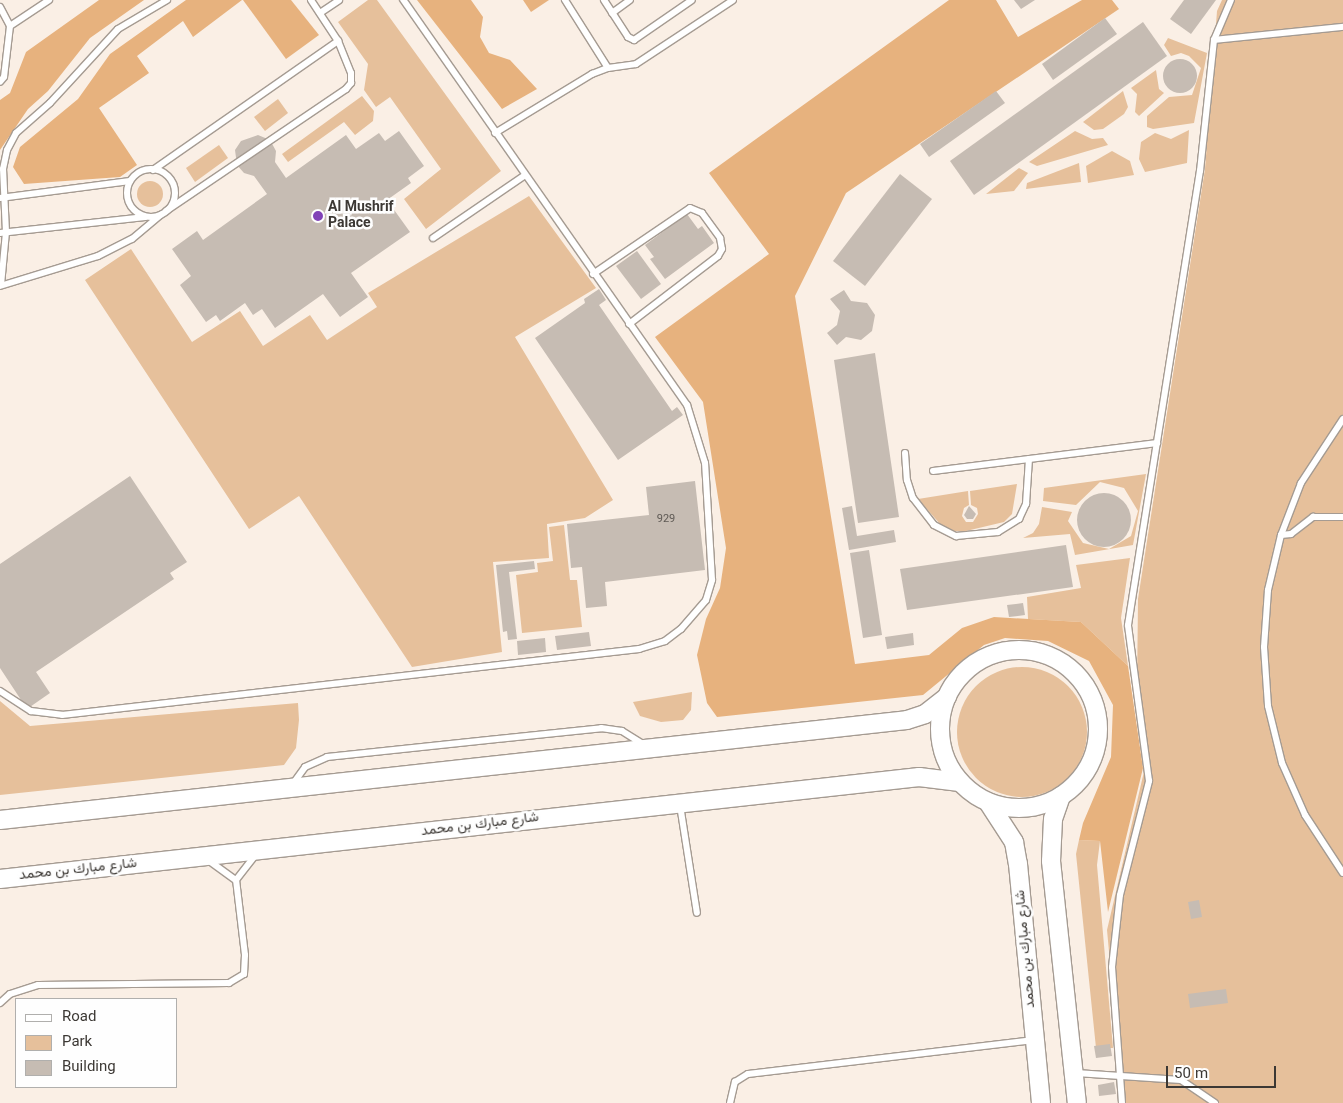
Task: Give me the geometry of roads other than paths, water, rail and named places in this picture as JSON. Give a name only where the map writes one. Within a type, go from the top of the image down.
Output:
[{"type":"street","points":[[1010,650],[1036,651],[1061,661],[1081,679],[1094,702],[1097,737],[1094,755],[1081,779],[1061,796],[1029,807],[1013,808],[988,802],[960,782],[948,763],[941,742],[941,719],[947,697],[962,674],[984,658],[1010,650]]},
{"type":"street","points":[[0,820],[907,720],[925,714],[947,697]]},
{"type":"street","name":"شارع مبارك بن محمد","points":[[0,879],[680,802],[919,778],[960,782]]},
{"type":"street","points":[[1061,796],[1053,819],[1051,861],[1077,1103]]},
{"type":"street","name":"شارع مبارك بن محمد","points":[[988,802],[1003,821],[1015,849],[1041,1103]]},
{"type":"lane","points":[[10,26],[49,0]]},
{"type":"lane","points":[[153,170],[167,176],[174,190],[171,205],[132,239],[98,256],[1,286],[3,169],[7,150],[16,133],[50,103],[118,29],[167,0]]},
{"type":"lane","points":[[3,232],[148,217],[163,213],[346,89],[351,73],[338,41],[311,0]]},
{"type":"lane","points":[[320,13],[338,0]]},
{"type":"lane","points":[[0,691],[31,711],[62,715],[639,649],[665,641],[696,613],[706,600],[712,580],[705,463],[687,405],[524,176],[403,0]]},
{"type":"lane","points":[[565,0],[608,68]]},
{"type":"lane","points":[[604,0],[628,37],[634,40],[692,0]]},
{"type":"lane","points":[[612,13],[630,0]]},
{"type":"lane","points":[[495,133],[592,74],[608,68],[636,64],[733,0]]},
{"type":"lane","points":[[1122,1103],[1112,968],[1120,895],[1149,781],[1128,625],[1200,171],[1214,40],[1231,0]]},
{"type":"lane","points":[[0,7],[10,26],[4,77],[0,82]]},
{"type":"lane","points":[[1214,40],[1343,27]]},
{"type":"lane","points":[[2,197],[130,181],[140,172],[153,170],[338,41]]},
{"type":"lane","points":[[433,238],[524,176]]},
{"type":"lane","points":[[130,181],[128,201],[135,212],[148,217]]},
{"type":"lane","points":[[594,274],[690,208],[702,213],[720,238],[722,249],[718,256],[629,324]]},
{"type":"lane","points":[[1343,420],[1301,483],[1281,535],[1265,618],[1268,706],[1274,735],[1293,789],[1319,840],[1343,873]]},
{"type":"lane","points":[[933,471],[1157,443]]},
{"type":"lane","points":[[905,454],[909,489],[918,506],[941,530],[965,537],[998,532],[1019,519],[1026,504],[1029,459]]},
{"type":"lane","points":[[1281,535],[1291,534],[1313,517],[1343,517]]},
{"type":"lane","points":[[290,788],[305,767],[327,757],[601,728],[632,735],[648,749]]},
{"type":"lane","points":[[680,802],[697,913]]},
{"type":"lane","points":[[0,1003],[10,994],[38,985],[229,983],[244,974],[245,955],[236,880],[259,850]]},
{"type":"lane","points":[[203,856],[236,880]]},
{"type":"lane","points":[[730,1103],[735,1082],[748,1074],[1035,1040]]},
{"type":"lane","points":[[1074,1072],[1119,1078],[1181,1080],[1215,1103]]},
{"type":"place","name":"Al Mushrif Palace","points":[[318,216]]}]
